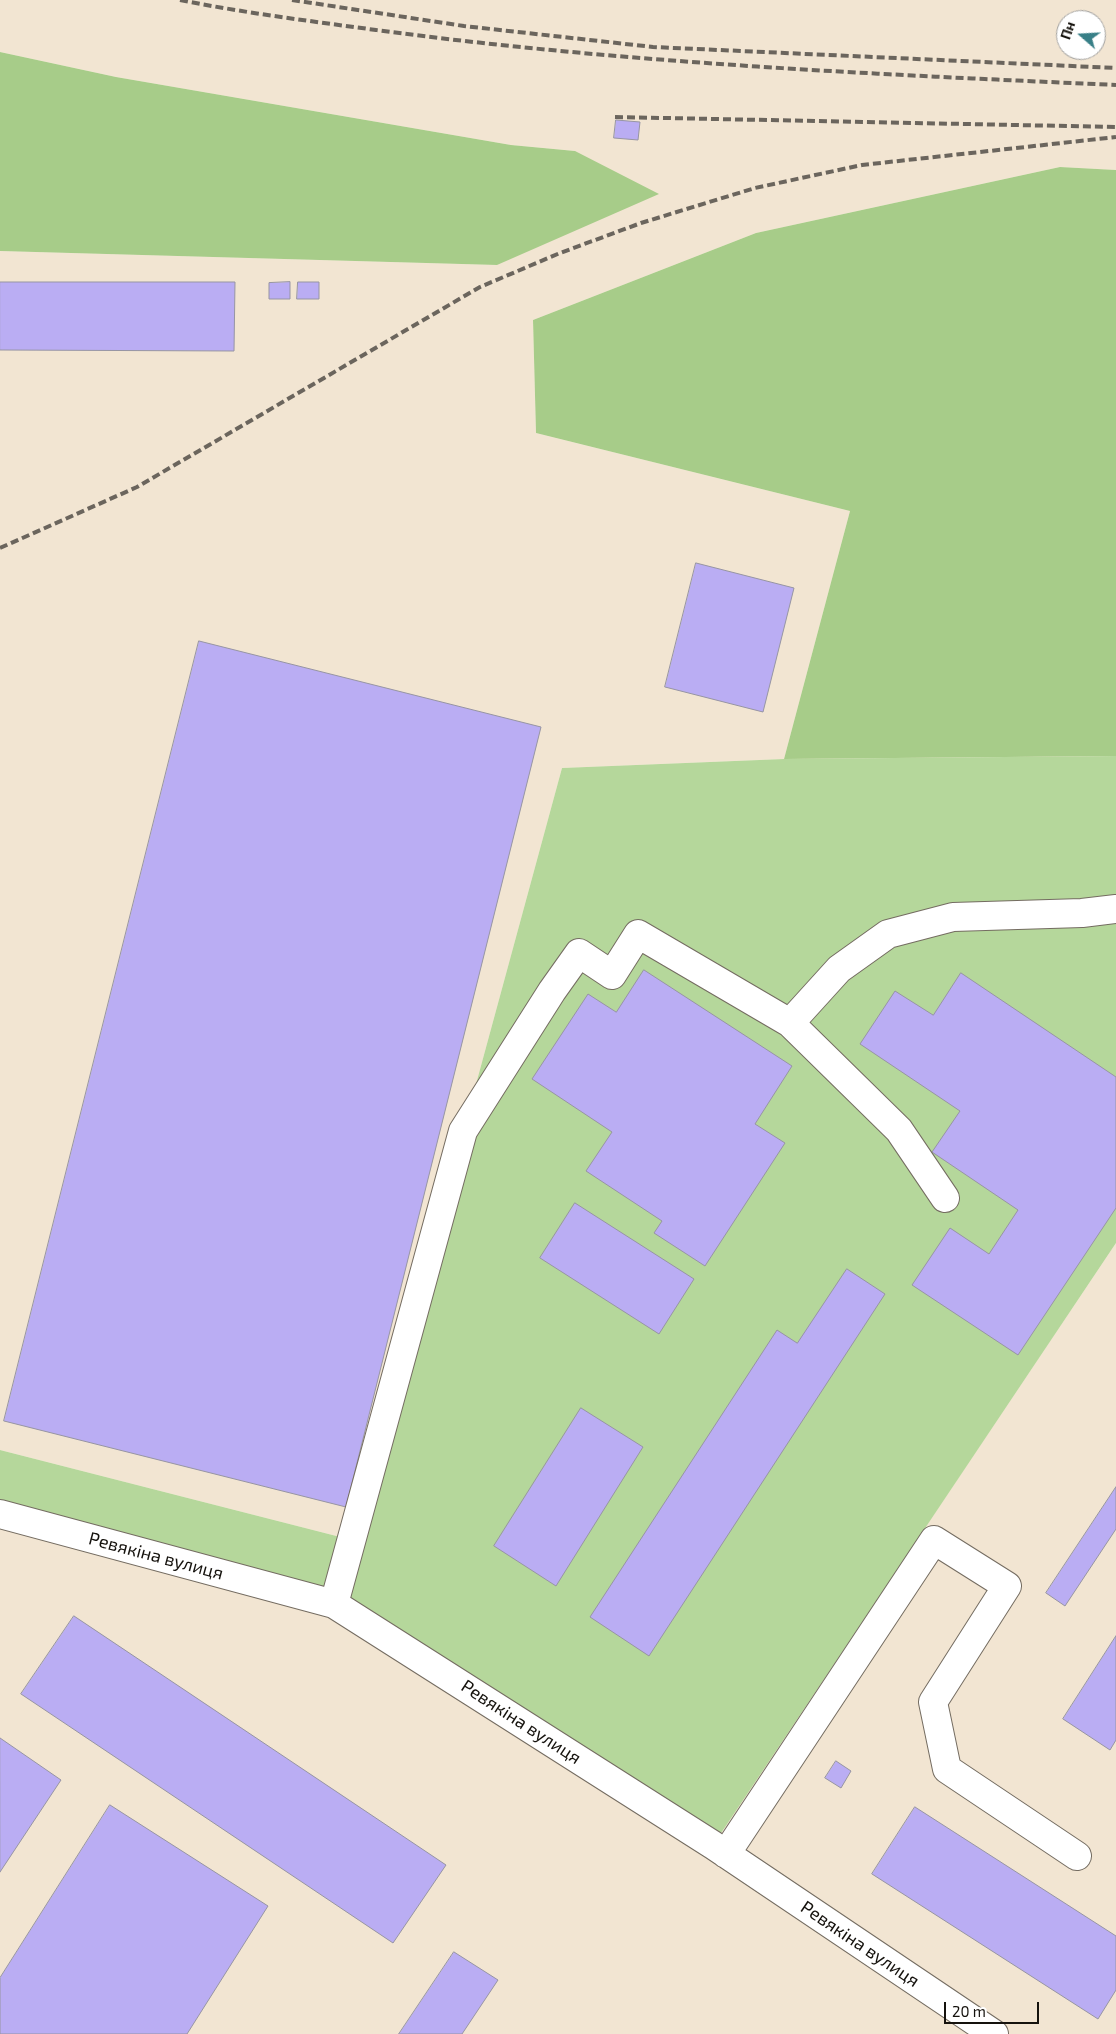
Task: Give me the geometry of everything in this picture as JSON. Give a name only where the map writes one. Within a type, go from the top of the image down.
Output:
[{"type":"street","points":[[790,1023],[839,969],[888,934],[953,917],[1116,909]]},
{"type":"street","points":[[334,1604],[463,1131],[579,952],[612,975],[638,934],[790,1023],[899,1130],[945,1198]]},
{"type":"street","name":"Ревякіна вулиця","points":[[0,1514],[334,1604],[726,1854],[994,2034]]},
{"type":"street","points":[[726,1854],[934,1540],[1007,1586],[933,1702],[947,1769],[1077,1856]]},
{"type":"shaded area","points":[[0,0],[1116,0],[1116,170],[1060,167],[756,233],[533,320],[536,433],[850,511],[784,759],[562,768],[352,1540],[0,1450],[0,251],[497,265],[575,151],[511,145],[116,77],[0,52]]},
{"type":"shaded area","points":[[1116,1243],[1116,2034],[0,2034],[0,1514],[334,1604],[713,1844]]},
{"type":"green space","points":[[0,52],[116,77],[511,145],[575,151],[659,194],[497,265],[0,251]]},
{"type":"green space","points":[[1060,167],[1116,170],[1116,756],[784,759],[850,511],[536,433],[533,320],[756,233]]},
{"type":"green space","points":[[1116,756],[1116,1243],[713,1845],[334,1604],[0,1514],[0,1450],[352,1540],[562,768],[784,759]]},
{"type":"building","points":[[616,120],[640,122],[638,140],[614,138]]},
{"type":"building","points":[[0,282],[235,282],[234,351],[0,350]]},
{"type":"building","points":[[290,282],[290,299],[269,299],[269,283]]},
{"type":"building","points":[[298,282],[319,282],[319,299],[297,299]]},
{"type":"building","points":[[696,563],[794,588],[763,712],[665,687]]},
{"type":"building","points":[[199,641],[541,727],[346,1507],[4,1421]]},
{"type":"building","points":[[644,970],[792,1066],[755,1124],[785,1143],[705,1266],[654,1233],[662,1221],[586,1171],[612,1132],[532,1079],[588,994],[616,1012]]},
{"type":"building","points":[[961,973],[1116,1077],[1116,1208],[1018,1355],[912,1285],[950,1228],[989,1254],[1018,1210],[932,1152],[960,1111],[860,1044],[895,991],[933,1015]]},
{"type":"building","points":[[575,1203],[694,1279],[659,1334],[540,1258]]},
{"type":"building","points":[[847,1269],[885,1294],[649,1656],[590,1617],[777,1330],[797,1343]]},
{"type":"building","points":[[581,1408],[643,1447],[556,1586],[494,1546]]},
{"type":"building","points":[[1116,1487],[1116,1529],[1065,1606],[1046,1593]]},
{"type":"building","points":[[74,1616],[446,1865],[393,1943],[21,1694]]},
{"type":"building","points":[[1116,1636],[1116,1740],[1110,1750],[1063,1719]]},
{"type":"building","points":[[0,1738],[61,1780],[0,1872]]},
{"type":"building","points":[[836,1761],[851,1771],[841,1788],[825,1778]]},
{"type":"building","points":[[110,1805],[268,1906],[187,2034],[0,2034],[0,1978]]},
{"type":"building","points":[[915,1807],[1116,1936],[1116,1990],[1098,2019],[872,1874]]},
{"type":"building","points":[[454,1952],[498,1980],[462,2034],[399,2034]]},
{"type":"railway","points":[[180,0],[253,13],[376,30],[561,51],[746,66],[1116,85]]},
{"type":"railway","points":[[292,0],[464,26],[653,47],[1116,68]]},
{"type":"railway","points":[[615,117],[1116,127]]},
{"type":"railway","points":[[0,548],[137,487],[480,287],[560,253],[641,223],[755,188],[862,165],[1116,137]]}]
